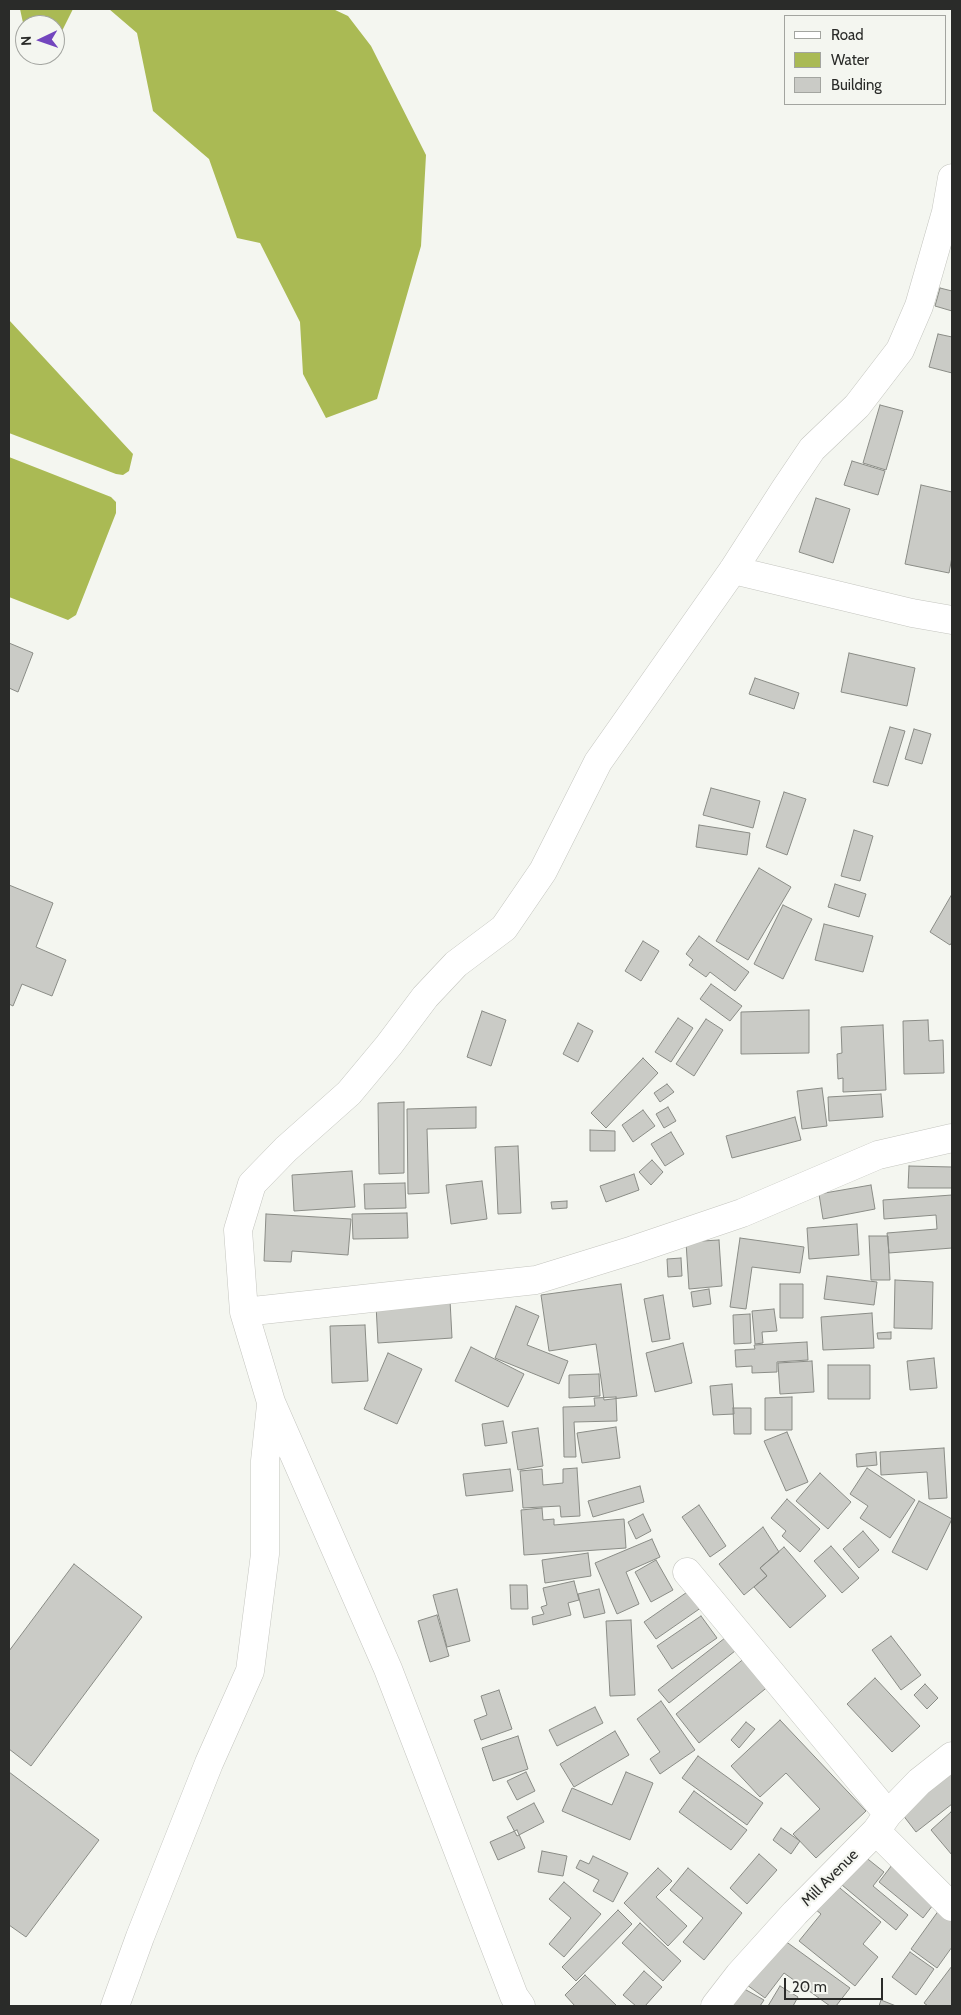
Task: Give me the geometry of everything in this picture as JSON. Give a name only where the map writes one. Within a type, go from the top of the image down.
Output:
[{"type":"street","points":[[521,2006],[514,1996],[388,1669],[271,1402],[244,1312],[238,1230],[252,1184],[286,1149],[349,1093],[389,1045],[425,997],[456,964],[504,928],[543,871],[598,762],[733,570],[812,449],[857,406],[900,350],[919,306],[946,212],[952,178]]},
{"type":"street","points":[[733,570],[912,613],[952,620]]},
{"type":"street","points":[[244,1312],[536,1280],[742,1213],[878,1155],[952,1138]]},
{"type":"street","points":[[115,2006],[140,1937],[209,1763],[250,1670],[265,1554],[265,1461],[271,1402]]},
{"type":"street","points":[[687,1572],[882,1822],[952,1908]]},
{"type":"street","name":"Mill Avenue","points":[[715,2006],[739,1975],[795,1913],[919,1782],[952,1756]]},
{"type":"water","points":[[20,9],[73,9],[65,25],[65,15],[21,15]]},
{"type":"water","points":[[109,9],[333,9],[348,16],[371,46],[426,155],[421,246],[377,399],[326,418],[303,374],[300,322],[260,243],[237,238],[209,159],[153,111],[137,33]]},
{"type":"water","points":[[9,320],[133,454],[129,471],[123,475],[116,474],[9,433]]},
{"type":"water","points":[[9,457],[111,497],[116,502],[116,513],[76,615],[68,620],[9,597]]},
{"type":"building","points":[[940,288],[952,291],[952,311],[935,306]]},
{"type":"building","points":[[938,334],[952,337],[952,373],[929,367]]},
{"type":"building","points":[[880,405],[903,411],[886,470],[863,463]]},
{"type":"building","points":[[852,461],[885,471],[878,495],[844,485]]},
{"type":"building","points":[[921,485],[952,492],[952,557],[949,573],[905,564]]},
{"type":"building","points":[[816,498],[850,509],[833,563],[799,552]]},
{"type":"building","points":[[9,643],[33,653],[18,692],[9,688]]},
{"type":"building","points":[[849,653],[915,668],[907,706],[841,692]]},
{"type":"building","points":[[755,678],[799,693],[794,709],[749,694]]},
{"type":"building","points":[[890,727],[905,731],[888,786],[873,782]]},
{"type":"building","points":[[914,729],[931,734],[922,764],[905,759]]},
{"type":"building","points":[[711,788],[760,801],[753,828],[703,815]]},
{"type":"building","points":[[784,792],[806,799],[787,855],[766,847]]},
{"type":"building","points":[[699,825],[750,833],[747,855],[696,847]]},
{"type":"building","points":[[854,830],[873,836],[860,881],[841,876]]},
{"type":"building","points":[[759,868],[791,887],[748,960],[716,941]]},
{"type":"building","points":[[835,884],[866,894],[859,917],[828,907]]},
{"type":"building","points":[[9,885],[53,903],[36,947],[66,960],[52,996],[22,984],[13,1006],[9,1004]]},
{"type":"building","points":[[952,894],[952,942],[950,945],[930,932]]},
{"type":"building","points":[[783,905],[812,919],[783,979],[754,964]]},
{"type":"building","points":[[824,924],[873,936],[863,972],[815,960]]},
{"type":"building","points":[[699,936],[749,972],[735,991],[710,972],[706,977],[689,965],[693,960],[686,954]]},
{"type":"building","points":[[643,941],[659,951],[641,981],[625,971]]},
{"type":"building","points":[[711,984],[742,1006],[730,1021],[700,999]]},
{"type":"building","points":[[809,1010],[809,1053],[741,1054],[741,1012]]},
{"type":"building","points":[[482,1011],[506,1020],[491,1066],[467,1057]]},
{"type":"building","points":[[678,1018],[693,1028],[671,1062],[655,1052]]},
{"type":"building","points":[[706,1019],[723,1030],[694,1076],[676,1064]]},
{"type":"building","points":[[928,1020],[929,1041],[943,1040],[944,1073],[904,1074],[903,1021]]},
{"type":"building","points":[[578,1023],[593,1031],[578,1062],[563,1054]]},
{"type":"building","points":[[883,1025],[886,1090],[843,1092],[843,1078],[838,1079],[837,1054],[842,1053],[841,1027]]},
{"type":"building","points":[[643,1058],[658,1073],[606,1128],[591,1113]]},
{"type":"building","points":[[667,1084],[674,1092],[660,1102],[654,1093]]},
{"type":"building","points":[[822,1088],[827,1126],[802,1129],[797,1091]]},
{"type":"building","points":[[881,1094],[883,1117],[829,1121],[828,1097]]},
{"type":"building","points":[[404,1102],[404,1173],[379,1174],[378,1103]]},
{"type":"building","points":[[476,1107],[476,1128],[427,1129],[429,1193],[408,1194],[407,1109]]},
{"type":"building","points":[[668,1107],[676,1121],[664,1128],[656,1114]]},
{"type":"building","points":[[643,1110],[655,1126],[633,1142],[622,1125]]},
{"type":"building","points":[[795,1117],[801,1140],[732,1158],[726,1136]]},
{"type":"building","points":[[590,1130],[615,1131],[615,1151],[590,1151]]},
{"type":"building","points":[[671,1132],[684,1154],[665,1166],[651,1144]]},
{"type":"building","points":[[518,1146],[521,1213],[498,1214],[495,1147]]},
{"type":"building","points":[[652,1160],[663,1172],[651,1185],[639,1172]]},
{"type":"building","points":[[909,1166],[952,1167],[952,1188],[908,1188]]},
{"type":"building","points":[[352,1171],[355,1207],[294,1211],[292,1175]]},
{"type":"building","points":[[634,1174],[639,1190],[606,1202],[600,1186]]},
{"type":"building","points":[[482,1181],[487,1219],[451,1224],[446,1185]]},
{"type":"building","points":[[405,1183],[406,1208],[365,1209],[364,1184]]},
{"type":"building","points":[[871,1185],[875,1209],[823,1219],[819,1194]]},
{"type":"building","points":[[952,1195],[952,1248],[889,1253],[887,1233],[937,1229],[936,1215],[884,1219],[883,1200]]},
{"type":"building","points":[[567,1201],[567,1208],[552,1209],[551,1202]]},
{"type":"building","points":[[407,1213],[408,1238],[353,1239],[352,1214]]},
{"type":"building","points":[[266,1214],[351,1219],[348,1255],[292,1251],[291,1262],[264,1261]]},
{"type":"building","points":[[857,1224],[859,1255],[809,1259],[807,1228]]},
{"type":"building","points":[[869,1236],[888,1236],[890,1280],[871,1280]]},
{"type":"building","points":[[740,1238],[804,1247],[800,1273],[752,1267],[746,1309],[730,1307]]},
{"type":"building","points":[[719,1240],[722,1286],[689,1289],[686,1242]]},
{"type":"building","points":[[681,1258],[682,1276],[668,1277],[667,1259]]},
{"type":"building","points":[[827,1276],[877,1282],[874,1305],[824,1299]]},
{"type":"building","points":[[895,1280],[933,1282],[932,1329],[894,1328]]},
{"type":"building","points":[[621,1284],[637,1396],[604,1400],[596,1344],[549,1351],[541,1295]]},
{"type":"building","points":[[780,1284],[803,1284],[803,1318],[780,1318]]},
{"type":"building","points":[[709,1289],[711,1304],[693,1307],[691,1292]]},
{"type":"building","points":[[663,1295],[670,1339],[652,1342],[644,1299]]},
{"type":"building","points":[[450,1300],[452,1338],[378,1343],[376,1305]]},
{"type":"building","points":[[516,1306],[539,1316],[527,1345],[568,1361],[559,1384],[495,1358]]},
{"type":"building","points":[[774,1309],[777,1331],[762,1332],[763,1343],[755,1344],[752,1311]]},
{"type":"building","points":[[872,1313],[874,1348],[823,1350],[821,1317]]},
{"type":"building","points":[[750,1314],[751,1343],[734,1344],[733,1315]]},
{"type":"building","points":[[365,1325],[368,1381],[332,1383],[330,1326]]},
{"type":"building","points":[[891,1332],[891,1339],[878,1339],[877,1333]]},
{"type":"building","points":[[807,1342],[808,1360],[777,1362],[777,1372],[752,1373],[752,1366],[736,1367],[735,1350],[755,1349],[754,1345]]},
{"type":"building","points":[[683,1343],[692,1383],[655,1392],[646,1353]]},
{"type":"building","points":[[471,1347],[524,1374],[508,1407],[455,1381]]},
{"type":"building","points":[[388,1353],[422,1369],[397,1424],[364,1409]]},
{"type":"building","points":[[934,1358],[937,1388],[910,1390],[907,1361]]},
{"type":"building","points":[[812,1361],[814,1392],[780,1394],[778,1363]]},
{"type":"building","points":[[828,1365],[870,1365],[870,1399],[828,1399]]},
{"type":"building","points":[[599,1374],[600,1396],[569,1398],[569,1375]]},
{"type":"building","points":[[732,1384],[734,1414],[713,1415],[710,1386]]},
{"type":"building","points":[[616,1397],[617,1421],[574,1422],[576,1457],[564,1457],[563,1407],[595,1406],[594,1398]]},
{"type":"building","points":[[792,1397],[792,1430],[765,1430],[765,1398]]},
{"type":"building","points":[[733,1408],[751,1408],[751,1434],[734,1434]]},
{"type":"building","points":[[503,1421],[507,1443],[485,1446],[482,1424]]},
{"type":"building","points":[[616,1427],[620,1458],[582,1463],[577,1433]]},
{"type":"building","points":[[538,1428],[543,1466],[518,1470],[512,1432]]},
{"type":"building","points":[[787,1432],[808,1482],[786,1491],[764,1441]]},
{"type":"building","points":[[944,1448],[947,1498],[929,1499],[927,1472],[881,1475],[880,1452]]},
{"type":"building","points":[[876,1452],[877,1465],[857,1467],[856,1454]]},
{"type":"building","points":[[577,1468],[580,1516],[561,1517],[560,1506],[523,1508],[520,1471],[542,1469],[543,1485],[563,1483],[563,1469]]},
{"type":"building","points":[[867,1468],[915,1500],[890,1538],[860,1518],[868,1506],[850,1494]]},
{"type":"building","points":[[510,1469],[513,1491],[466,1496],[463,1474]]},
{"type":"building","points":[[820,1473],[851,1502],[828,1529],[796,1501]]},
{"type":"building","points":[[640,1486],[644,1502],[593,1517],[588,1501]]},
{"type":"building","points":[[787,1499],[820,1529],[800,1552],[782,1536],[786,1531],[771,1518]]},
{"type":"building","points":[[919,1501],[952,1519],[927,1570],[892,1552]]},
{"type":"building","points":[[699,1505],[726,1546],[710,1557],[682,1517]]},
{"type":"building","points":[[542,1508],[543,1520],[554,1519],[554,1525],[624,1519],[626,1548],[524,1555],[521,1510]]},
{"type":"building","points":[[643,1514],[651,1531],[636,1539],[628,1522]]},
{"type":"building","points":[[763,1527],[779,1552],[760,1568],[767,1576],[744,1595],[719,1564]]},
{"type":"building","points":[[863,1531],[879,1550],[859,1568],[843,1549]]},
{"type":"building","points":[[652,1539],[660,1557],[626,1572],[639,1604],[617,1614],[595,1563]]},
{"type":"building","points":[[831,1546],[859,1578],[842,1593],[814,1561]]},
{"type":"building","points":[[784,1547],[826,1596],[790,1628],[754,1587],[767,1576],[760,1568]]},
{"type":"building","points":[[588,1553],[591,1576],[545,1583],[542,1560]]},
{"type":"building","points":[[656,1560],[673,1590],[651,1602],[635,1572]]},
{"type":"building","points":[[74,1564],[142,1617],[31,1766],[9,1749],[9,1651]]},
{"type":"building","points":[[574,1581],[579,1600],[568,1603],[571,1615],[533,1625],[532,1617],[544,1614],[541,1607],[547,1605],[543,1588]]},
{"type":"building","points":[[510,1585],[527,1585],[528,1609],[511,1609]]},
{"type":"building","points":[[693,1588],[705,1605],[656,1639],[644,1622]]},
{"type":"building","points":[[457,1589],[470,1641],[447,1647],[433,1595]]},
{"type":"building","points":[[599,1589],[605,1613],[584,1618],[578,1594]]},
{"type":"building","points":[[437,1615],[449,1656],[430,1662],[418,1621]]},
{"type":"building","points":[[701,1616],[717,1638],[672,1669],[657,1646]]},
{"type":"building","points":[[631,1620],[635,1695],[610,1696],[606,1621]]},
{"type":"building","points":[[891,1636],[921,1675],[901,1690],[872,1650]]},
{"type":"building","points":[[725,1638],[735,1651],[669,1703],[658,1690]]},
{"type":"building","points":[[746,1657],[770,1685],[699,1743],[676,1714]]},
{"type":"building","points":[[875,1678],[920,1726],[892,1752],[847,1704]]},
{"type":"building","points":[[925,1684],[938,1698],[927,1709],[914,1695]]},
{"type":"building","points":[[499,1690],[512,1729],[481,1740],[474,1720],[487,1715],[481,1696]]},
{"type":"building","points":[[661,1701],[695,1750],[660,1774],[650,1759],[660,1752],[637,1719]]},
{"type":"building","points":[[595,1707],[603,1723],[557,1746],[549,1730]]},
{"type":"building","points":[[780,1720],[866,1811],[816,1858],[793,1834],[820,1809],[786,1773],[760,1797],[731,1766]]},
{"type":"building","points":[[746,1722],[755,1729],[739,1748],[731,1740]]},
{"type":"building","points":[[615,1731],[629,1755],[574,1787],[560,1764]]},
{"type":"building","points":[[518,1736],[528,1769],[493,1781],[482,1748]]},
{"type":"building","points":[[698,1756],[763,1803],[747,1825],[682,1778]]},
{"type":"building","points":[[952,1769],[952,1804],[916,1832],[899,1810]]},
{"type":"building","points":[[9,1772],[99,1840],[26,1937],[9,1925]]},
{"type":"building","points":[[526,1772],[535,1791],[517,1800],[507,1781]]},
{"type":"building","points":[[626,1772],[653,1783],[630,1840],[562,1811],[572,1788],[612,1805]]},
{"type":"building","points":[[694,1791],[747,1830],[731,1850],[679,1812]]},
{"type":"building","points":[[534,1803],[544,1822],[517,1836],[507,1817]]},
{"type":"building","points":[[952,1813],[952,1855],[931,1830]]},
{"type":"building","points":[[781,1828],[800,1841],[791,1854],[773,1840]]},
{"type":"building","points":[[517,1830],[525,1848],[498,1860],[490,1842]]},
{"type":"building","points":[[542,1851],[567,1856],[563,1876],[538,1872]]},
{"type":"building","points":[[859,1852],[884,1872],[873,1886],[908,1915],[896,1930],[836,1880]]},
{"type":"building","points":[[759,1854],[777,1870],[747,1904],[730,1888]]},
{"type":"building","points":[[593,1856],[628,1873],[613,1902],[593,1891],[599,1880],[576,1868],[580,1860],[589,1864]]},
{"type":"building","points":[[892,1865],[936,1901],[923,1918],[879,1882]]},
{"type":"building","points":[[658,1868],[672,1881],[656,1897],[687,1926],[668,1946],[624,1903]]},
{"type":"building","points":[[688,1868],[742,1913],[704,1960],[683,1942],[703,1918],[670,1890]]},
{"type":"building","points":[[564,1882],[601,1914],[564,1957],[549,1944],[571,1918],[549,1899]]},
{"type":"building","points":[[835,1884],[881,1922],[863,1944],[878,1957],[855,1986],[799,1941],[821,1914],[815,1909]]},
{"type":"building","points":[[618,1910],[632,1924],[576,1981],[562,1967]]},
{"type":"building","points":[[939,1910],[952,1919],[952,1947],[937,1968],[911,1949]]},
{"type":"building","points":[[640,1923],[681,1961],[663,1981],[622,1943]]},
{"type":"building","points":[[781,1938],[850,1988],[836,2006],[830,2006],[784,1973],[765,1998],[747,1985]]},
{"type":"building","points":[[910,1952],[934,1969],[916,1995],[892,1977]]},
{"type":"building","points":[[952,1966],[952,2006],[928,2006],[924,2003]]},
{"type":"building","points":[[644,1971],[662,1987],[645,2006],[636,2006],[623,1995]]},
{"type":"building","points":[[585,1975],[617,2006],[575,2006],[565,1995]]},
{"type":"building","points":[[739,1986],[764,2000],[760,2006],[727,2006]]},
{"type":"building","points":[[780,1986],[798,1997],[793,2006],[768,2006]]},
{"type":"building","points":[[881,2000],[896,2006],[879,2006]]}]
